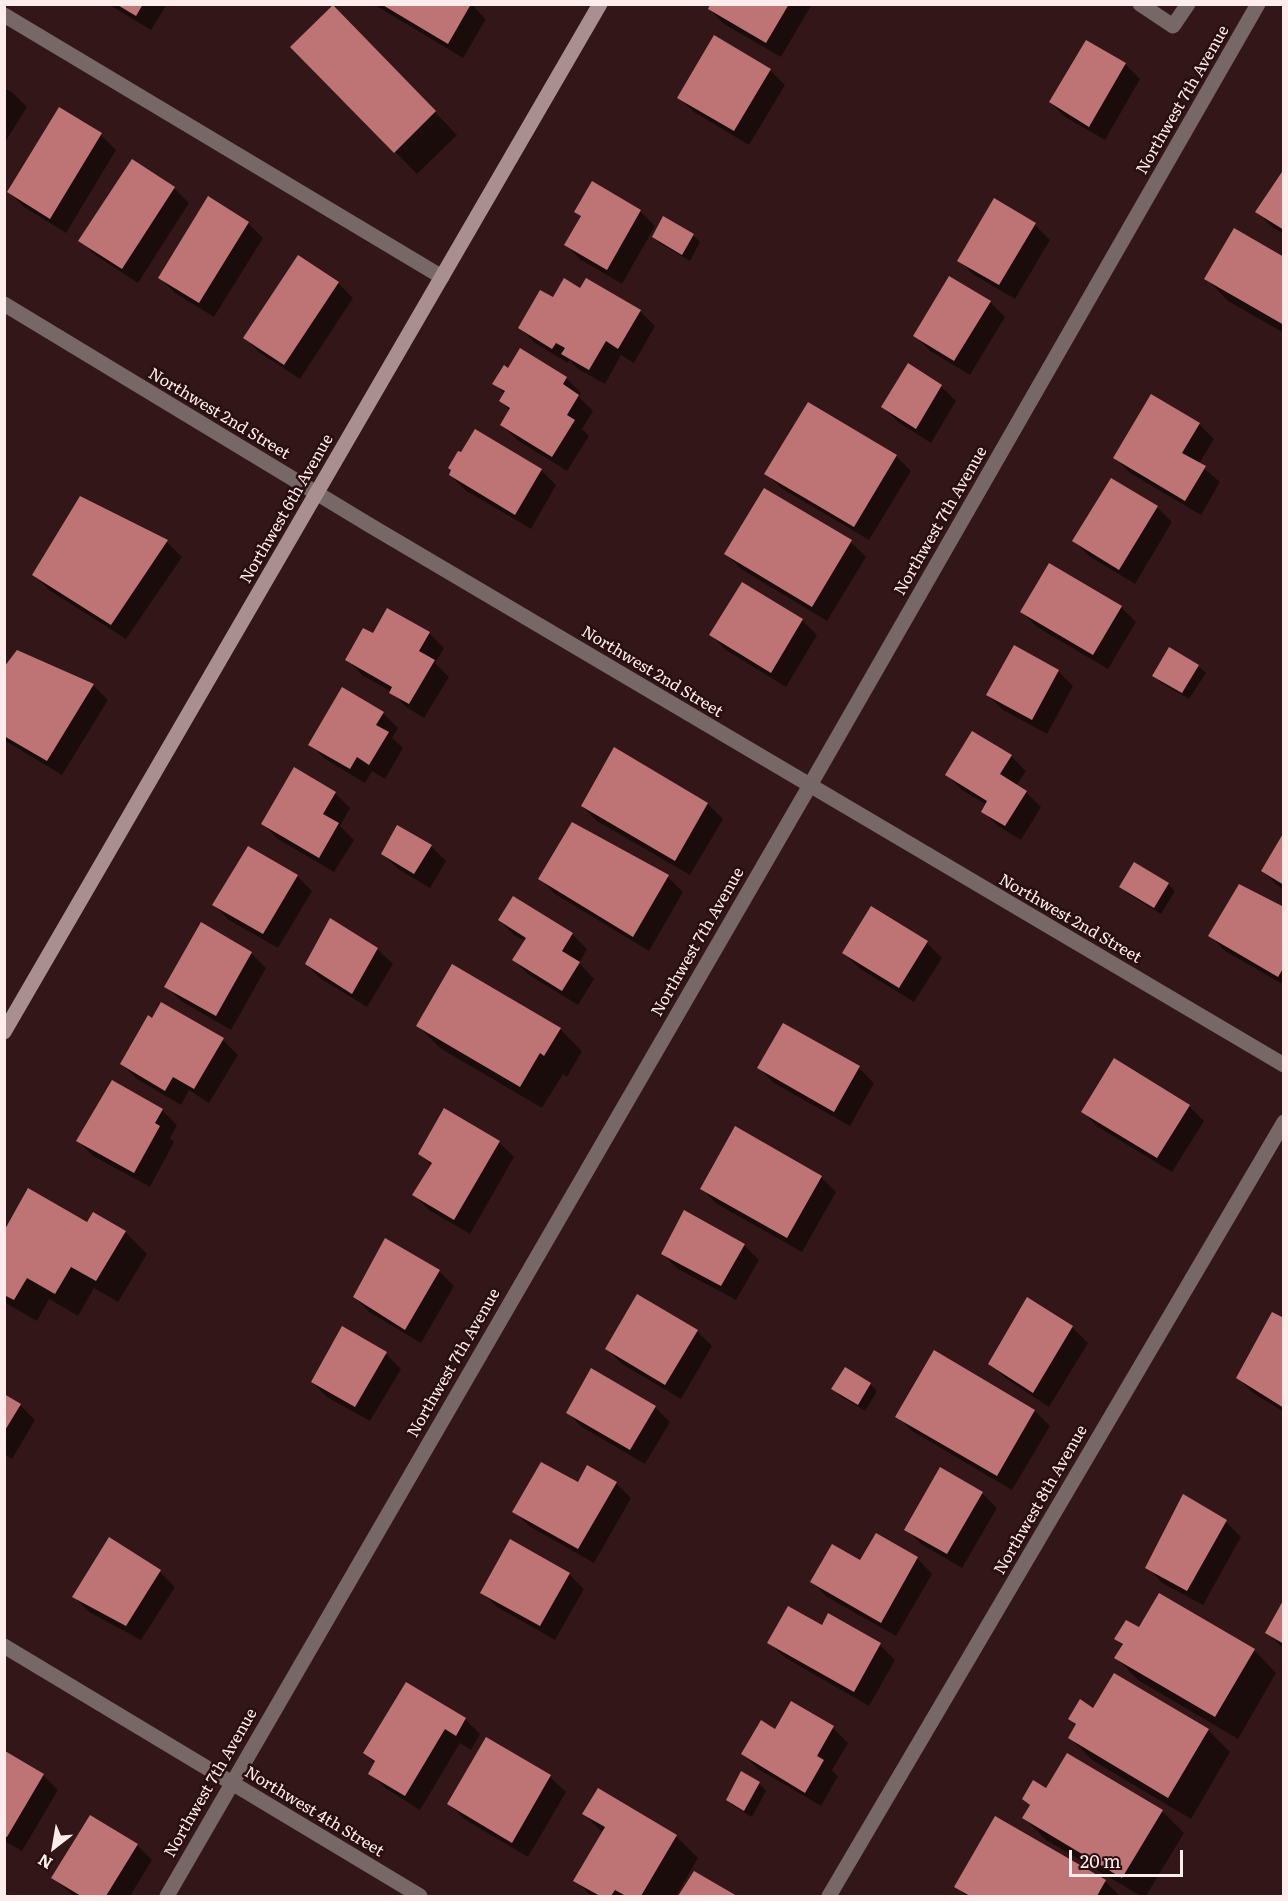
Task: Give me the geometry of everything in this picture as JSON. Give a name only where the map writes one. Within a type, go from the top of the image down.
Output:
[{"type":"street","name":"Northwest 6th Avenue","points":[[4,1032],[600,4]]},
{"type":"street","points":[[1140,4],[1173,26],[1188,4]]},
{"type":"street","name":"Northwest 7th Avenue","points":[[166,1896],[809,787],[1258,4]]},
{"type":"street","points":[[4,15],[442,277]]},
{"type":"street","name":"Northwest 2nd Street","points":[[4,304],[317,494],[809,787],[1284,1065]]},
{"type":"street","name":"Northwest 8th Avenue","points":[[829,1896],[1284,1122]]},
{"type":"street","name":"Northwest 4th Street","points":[[4,1646],[420,1896]]},
{"type":"building","points":[[116,4],[143,4],[136,16]]},
{"type":"building","points":[[381,4],[471,4],[448,44]]},
{"type":"building","points":[[710,4],[789,4],[766,43],[708,9]]},
{"type":"building","points":[[333,5],[436,111],[394,153],[290,47]]},
{"type":"building","points":[[714,35],[771,69],[734,131],[677,98]]},
{"type":"building","points":[[1086,40],[1126,63],[1089,127],[1049,102]]},
{"type":"building","points":[[59,107],[102,133],[50,219],[7,192]]},
{"type":"building","points":[[132,159],[175,187],[122,269],[78,241]]},
{"type":"building","points":[[1284,169],[1284,230],[1255,212]]},
{"type":"building","points":[[592,181],[641,210],[607,270],[564,245],[581,216],[574,212]]},
{"type":"building","points":[[208,196],[249,222],[199,303],[158,278]]},
{"type":"building","points":[[994,198],[1036,223],[999,285],[957,261]]},
{"type":"building","points":[[663,216],[694,234],[682,255],[652,237]]},
{"type":"building","points":[[1234,228],[1284,257],[1284,325],[1204,279]]},
{"type":"building","points":[[298,255],[339,282],[284,365],[243,338]]},
{"type":"building","points":[[949,276],[991,301],[954,361],[913,336]]},
{"type":"building","points":[[564,278],[580,288],[586,278],[641,310],[618,349],[606,341],[589,370],[561,354],[565,348],[556,343],[552,349],[518,328],[540,290],[553,297]]},
{"type":"building","points":[[520,348],[567,377],[563,384],[579,395],[567,415],[575,420],[552,457],[500,425],[510,408],[499,401],[505,391],[492,384],[504,365],[508,368]]},
{"type":"building","points":[[908,363],[942,385],[916,429],[881,407]]},
{"type":"building","points":[[1151,394],[1200,423],[1182,453],[1206,466],[1185,501],[1113,458]]},
{"type":"building","points":[[808,402],[897,455],[854,527],[764,474]]},
{"type":"building","points":[[475,429],[542,469],[515,515],[449,475],[451,470],[448,468]]},
{"type":"building","points":[[1111,478],[1158,506],[1119,570],[1072,541]]},
{"type":"building","points":[[764,488],[852,540],[812,607],[724,554]]},
{"type":"building","points":[[80,496],[168,540],[111,625],[32,575]]},
{"type":"building","points":[[1049,563],[1122,606],[1093,655],[1020,612]]},
{"type":"building","points":[[742,582],[803,619],[771,673],[709,635]]},
{"type":"building","points":[[387,608],[430,632],[419,651],[435,660],[409,704],[389,693],[392,687],[345,660],[363,628],[373,633]]},
{"type":"building","points":[[1014,645],[1059,670],[1032,720],[986,695]]},
{"type":"building","points":[[1169,647],[1199,665],[1182,693],[1152,676]]},
{"type":"building","points":[[17,650],[94,684],[47,761],[4,736],[4,667]]},
{"type":"building","points":[[342,687],[384,712],[376,725],[389,732],[369,765],[357,757],[350,769],[308,745]]},
{"type":"building","points":[[972,731],[1012,755],[1000,774],[1027,791],[1005,826],[981,812],[987,801],[945,775]]},
{"type":"building","points":[[614,747],[708,803],[675,861],[581,806]]},
{"type":"building","points":[[294,767],[336,792],[323,814],[339,823],[319,858],[261,824]]},
{"type":"building","points":[[572,822],[669,875],[633,937],[538,879]]},
{"type":"building","points":[[397,825],[432,845],[414,874],[381,854]]},
{"type":"building","points":[[1284,832],[1284,885],[1261,871]]},
{"type":"building","points":[[248,846],[298,875],[263,934],[212,905]]},
{"type":"building","points":[[1134,862],[1169,883],[1154,908],[1119,887]]},
{"type":"building","points":[[1239,884],[1284,907],[1284,967],[1278,977],[1208,936]]},
{"type":"building","points":[[513,896],[573,933],[562,951],[580,962],[562,991],[512,960],[526,938],[498,920]]},
{"type":"building","points":[[871,906],[928,941],[899,988],[842,953]]},
{"type":"building","points":[[330,918],[378,948],[352,994],[305,964]]},
{"type":"building","points":[[201,922],[252,952],[216,1016],[164,987]]},
{"type":"building","points":[[452,964],[561,1028],[544,1056],[540,1053],[520,1087],[416,1026]]},
{"type":"building","points":[[161,1002],[224,1038],[194,1089],[173,1077],[165,1091],[120,1064],[148,1015],[152,1018]]},
{"type":"building","points":[[783,1023],[860,1066],[834,1112],[757,1068]]},
{"type":"building","points":[[1114,1058],[1190,1105],[1157,1158],[1081,1112]]},
{"type":"building","points":[[112,1080],[163,1109],[155,1123],[160,1126],[134,1173],[76,1141]]},
{"type":"building","points":[[444,1108],[500,1141],[454,1220],[412,1195],[432,1163],[418,1154]]},
{"type":"building","points":[[735,1126],[822,1176],[787,1238],[700,1189]]},
{"type":"building","points":[[28,1188],[87,1222],[93,1212],[126,1231],[96,1281],[71,1267],[55,1294],[27,1278],[14,1300],[4,1295],[4,1231]]},
{"type":"building","points":[[684,1210],[745,1244],[721,1286],[661,1254]]},
{"type":"building","points":[[385,1238],[440,1270],[405,1330],[353,1297]]},
{"type":"building","points":[[637,1294],[698,1330],[665,1385],[605,1349]]},
{"type":"building","points":[[1027,1297],[1073,1326],[1033,1393],[988,1364]]},
{"type":"building","points":[[1272,1312],[1284,1318],[1284,1408],[1236,1378]]},
{"type":"building","points":[[342,1326],[387,1352],[355,1407],[311,1382]]},
{"type":"building","points":[[934,1350],[1035,1410],[997,1476],[895,1417]]},
{"type":"building","points":[[845,1367],[871,1383],[858,1405],[831,1389]]},
{"type":"building","points":[[591,1368],[656,1406],[630,1450],[566,1413]]},
{"type":"building","points":[[4,1394],[21,1404],[4,1432]]},
{"type":"building","points":[[541,1462],[578,1482],[587,1465],[617,1482],[578,1549],[512,1512]]},
{"type":"building","points":[[940,1467],[983,1492],[947,1554],[904,1530]]},
{"type":"building","points":[[1183,1494],[1227,1520],[1187,1591],[1145,1568]]},
{"type":"building","points":[[876,1533],[918,1557],[881,1623],[810,1582],[832,1544],[860,1560]]},
{"type":"building","points":[[109,1537],[161,1570],[126,1626],[72,1597]]},
{"type":"building","points":[[510,1539],[570,1573],[540,1626],[480,1593]]},
{"type":"building","points":[[1159,1593],[1255,1649],[1215,1717],[1114,1658],[1123,1644],[1114,1639],[1126,1620],[1139,1627]]},
{"type":"building","points":[[1284,1599],[1284,1644],[1265,1633]]},
{"type":"building","points":[[788,1606],[822,1625],[828,1613],[881,1643],[854,1692],[767,1643]]},
{"type":"building","points":[[1114,1673],[1209,1729],[1168,1798],[1068,1738],[1076,1724],[1068,1719],[1080,1699],[1093,1708]]},
{"type":"building","points":[[406,1682],[466,1718],[456,1736],[445,1729],[405,1796],[368,1774],[375,1761],[363,1753]]},
{"type":"building","points":[[791,1701],[834,1726],[817,1756],[824,1760],[805,1793],[741,1754],[761,1720],[775,1729]]},
{"type":"building","points":[[486,1737],[551,1775],[512,1843],[447,1804]]},
{"type":"building","points":[[5,1751],[44,1774],[7,1837],[5,1836]]},
{"type":"building","points":[[1067,1753],[1163,1810],[1122,1878],[1022,1818],[1030,1805],[1022,1799],[1033,1780],[1046,1788]]},
{"type":"building","points":[[741,1771],[760,1782],[744,1811],[726,1800]]},
{"type":"building","points":[[598,1788],[677,1835],[641,1896],[626,1896],[615,1890],[611,1896],[600,1896],[573,1881],[605,1827],[582,1814]]},
{"type":"building","points":[[90,1815],[138,1844],[106,1896],[81,1896],[51,1878]]},
{"type":"building","points":[[995,1816],[1106,1880],[1097,1896],[970,1896],[954,1887]]},
{"type":"building","points":[[694,1871],[737,1896],[678,1896]]}]
